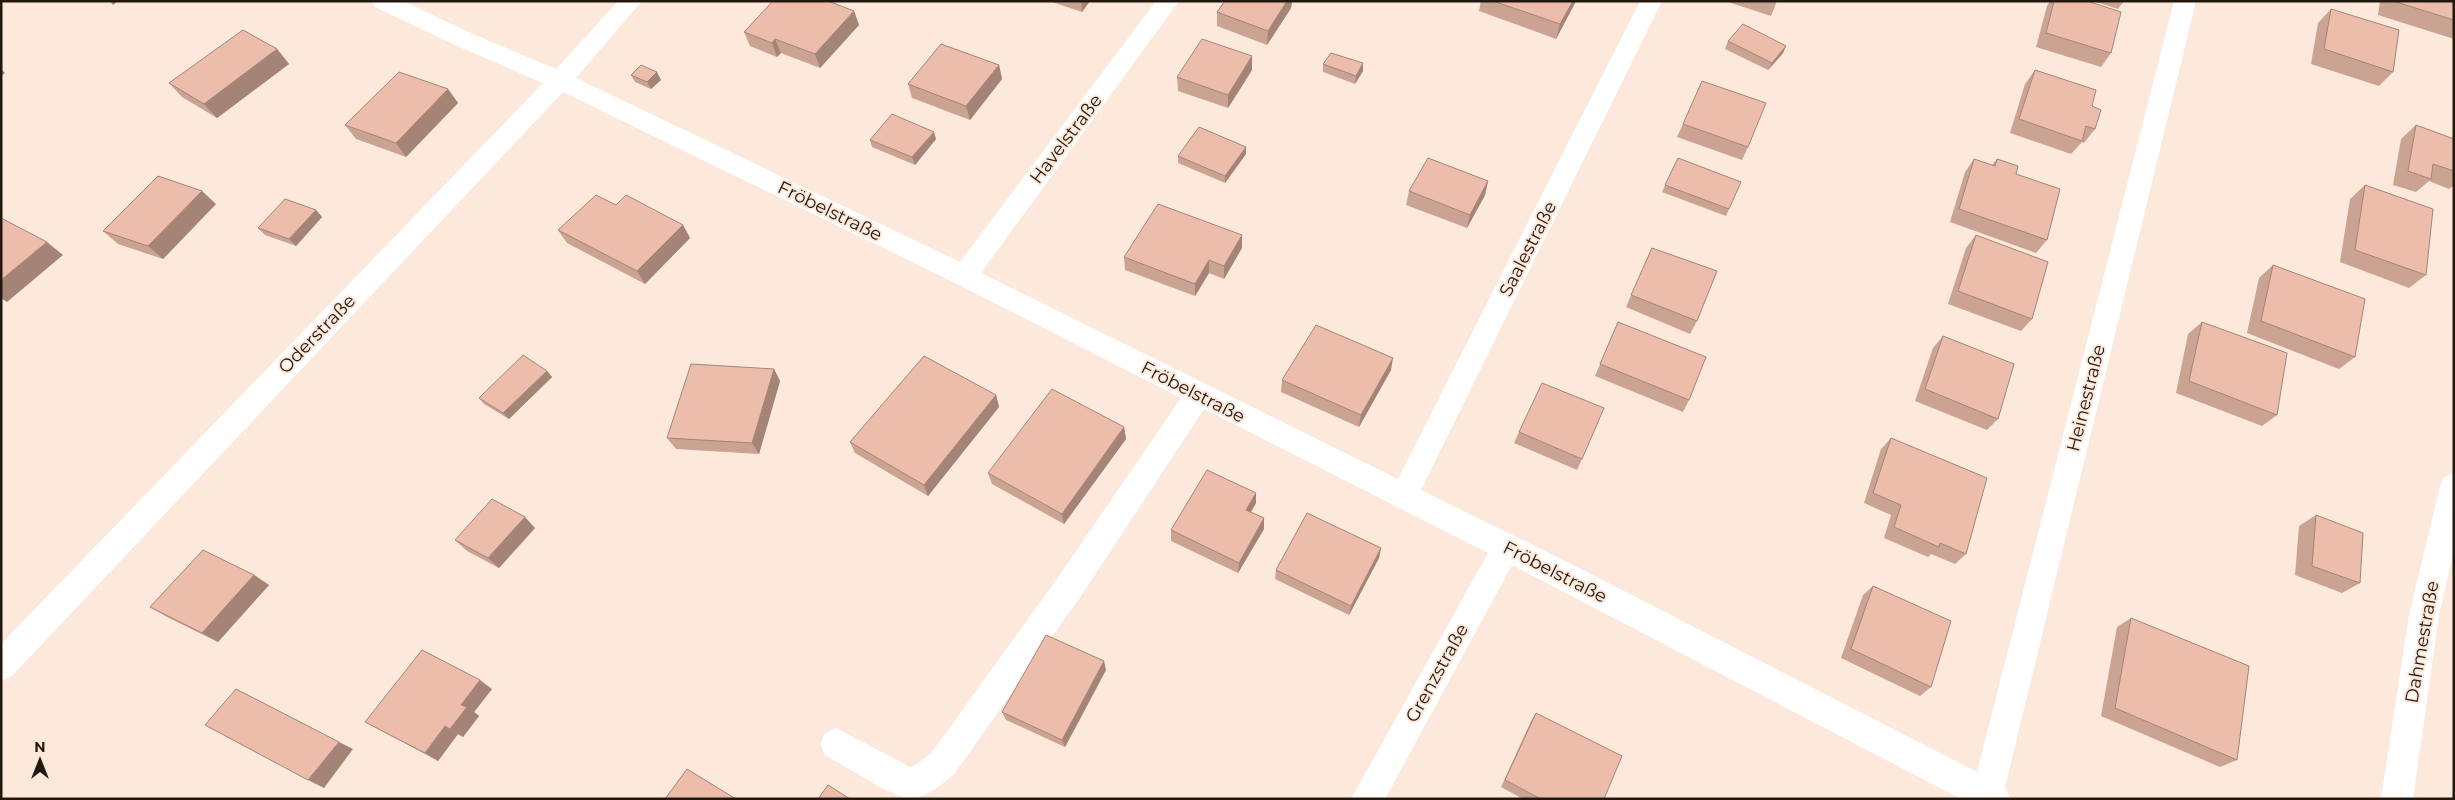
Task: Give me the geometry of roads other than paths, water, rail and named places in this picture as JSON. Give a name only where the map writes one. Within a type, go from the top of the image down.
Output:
[{"type":"street","name":"Fröbelstraße","points":[[383,1],[465,40],[560,80],[964,276],[1198,395],[1404,496],[1991,797]]},
{"type":"street","name":"Oderstraße","points":[[1,666],[560,80],[631,1]]},
{"type":"street","name":"Havelstraße","points":[[964,276],[1168,1]]},
{"type":"street","name":"Saalestraße","points":[[1404,496],[1651,1]]},
{"type":"street","name":"Heinestraße","points":[[1991,797],[2185,1]]},
{"type":"street","points":[[836,744],[908,784],[928,776],[943,763],[1070,586],[1198,395]]},
{"type":"street","name":"Dahmestraße","points":[[2397,799],[2424,615],[2454,486]]},
{"type":"street","name":"Grenzstraße","points":[[1367,799],[1506,548]]}]
